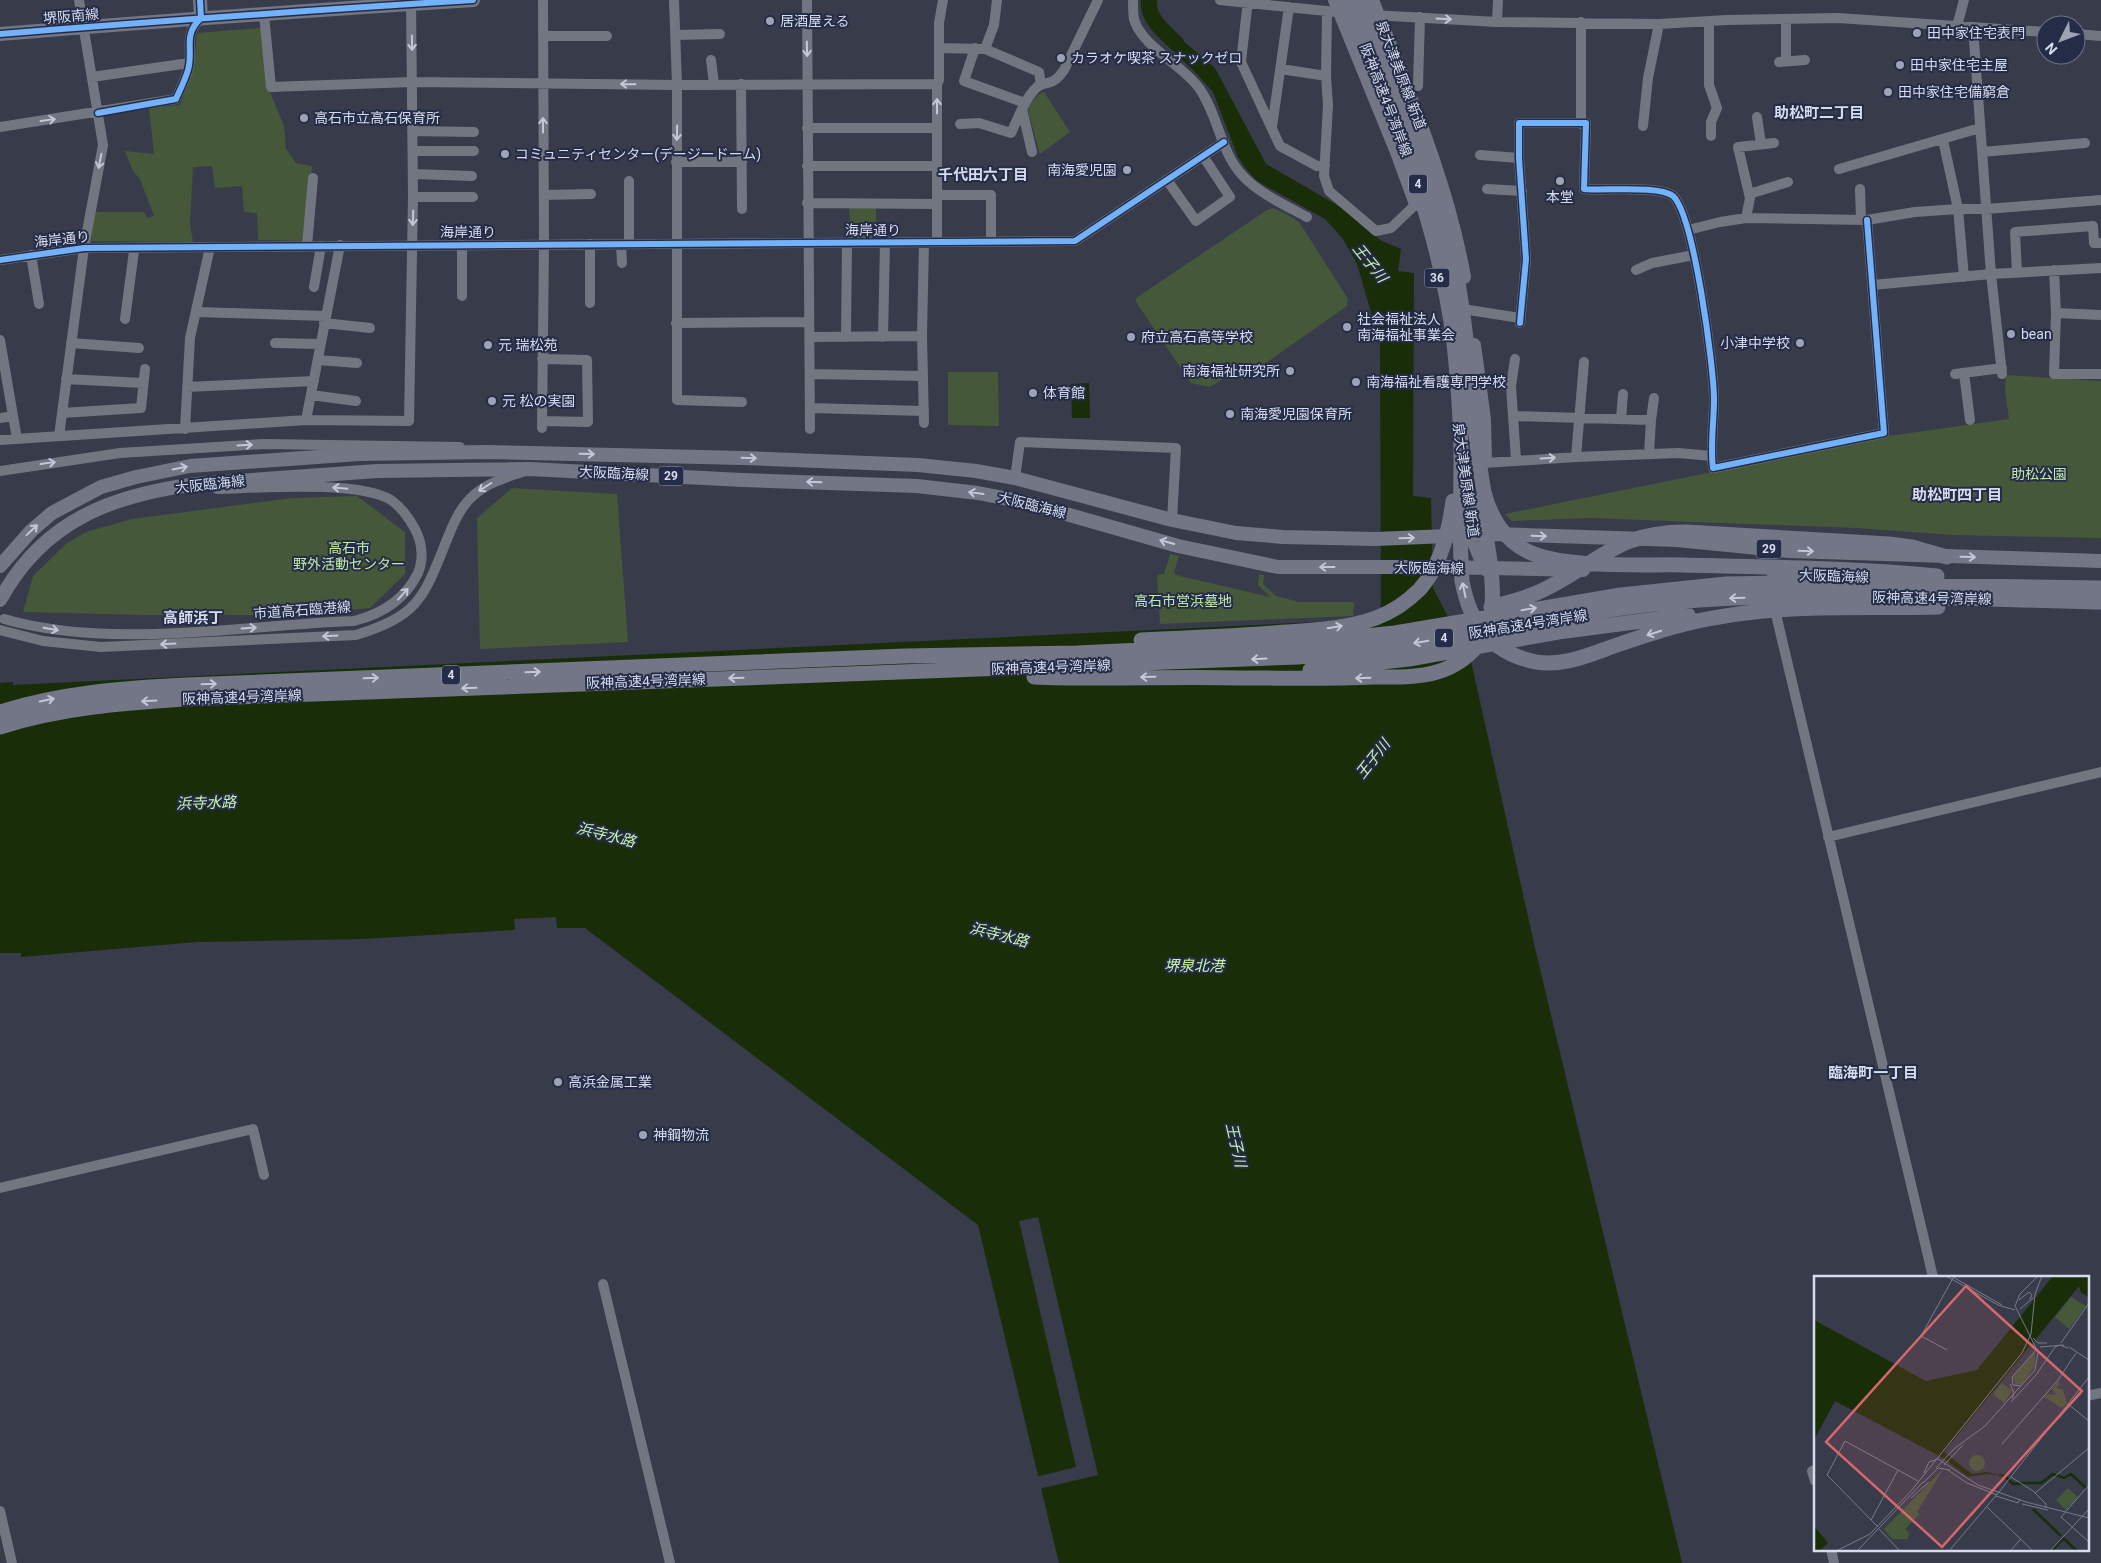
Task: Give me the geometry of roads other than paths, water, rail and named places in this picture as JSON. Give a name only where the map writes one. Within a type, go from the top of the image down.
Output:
[{"type":"highway","name":"阪神高速4号湾岸線","points":[[1360,0],[1414,138],[1440,211],[1456,277],[1464,376]]},
{"type":"highway","name":"阪神高速4号湾岸線","points":[[1337,6],[1416,176],[1430,221],[1444,278],[1464,376]]},
{"type":"highway","points":[[1464,376],[1486,502],[1508,537],[1516,545],[1538,556],[1562,561],[1608,564],[1889,572],[2016,582],[2101,585]]},
{"type":"highway","points":[[1464,376],[1461,440],[1461,565],[1465,596],[1480,630],[1500,648],[1518,657],[1539,662],[1566,661],[1694,621],[1771,610],[1939,608],[2072,602]]},
{"type":"highway","points":[[906,656],[1077,643],[1314,630],[1360,622],[1387,613],[1410,598],[1428,579],[1445,541],[1455,489],[1464,376]]},
{"type":"highway","points":[[1177,676],[1313,679],[1421,675],[1449,668],[1464,659],[1476,648],[1491,620],[1493,599],[1464,376]]},
{"type":"highway","points":[[1345,638],[1480,610],[1534,594],[1566,578],[1608,550],[1638,536],[1654,533],[1686,532],[1912,547],[1947,557]]},
{"type":"highway","name":"阪神高速4号湾岸線","points":[[0,712],[85,692],[138,687],[906,656],[1086,653],[1242,646],[1395,633],[1621,595],[1726,584],[2101,585]]},
{"type":"highway","name":"阪神高速4号湾岸線","points":[[0,728],[51,714],[130,702],[1298,657],[1400,646],[1626,608],[1727,598],[1874,596],[2101,602]]},
{"type":"highway","points":[[785,676],[991,675],[1067,678],[1305,671],[1369,664],[1596,626],[1774,606]]},
{"type":"main road","points":[[200,0],[201,18]]},
{"type":"main road","name":"堺阪南線","points":[[0,34],[201,18],[264,15],[312,5],[473,0]]},
{"type":"main road","name":"泉大津美原線 新道","points":[[1372,0],[1436,170],[1458,245],[1484,418],[1485,463],[1495,534],[1485,569]]},
{"type":"main road","name":"泉大津美原線 新道","points":[[1337,6],[1397,152],[1416,204],[1435,271],[1451,356],[1471,535],[1485,569]]},
{"type":"main road","name":"大阪臨海線","points":[[0,566],[31,531],[52,513],[101,487],[136,477],[190,466],[359,454],[487,452],[743,458],[918,465],[976,471],[1015,478],[1172,520],[1236,533],[1282,537],[1376,539],[1495,534],[1677,540],[1789,551],[2101,561]]},
{"type":"main road","name":"大阪臨海線","points":[[0,600],[22,565],[54,535],[74,521],[113,502],[160,489],[245,480],[377,472],[530,469],[742,480],[917,486],[978,493],[1024,502],[1178,546],[1278,567],[1439,567],[1679,571],[2101,585]]},
{"type":"main road","points":[[1774,606],[1888,604],[1954,594],[2014,595],[2052,582]]},
{"type":"street","points":[[58,436],[84,248],[103,146],[85,27],[79,0]]},
{"type":"street","points":[[542,358],[587,360],[588,422],[542,424],[542,358],[544,244],[543,0]]},
{"type":"street","points":[[674,0],[677,85],[676,400],[742,402]]},
{"type":"street","points":[[807,0],[810,429]]},
{"type":"street","points":[[937,242],[937,84],[939,80],[939,23],[943,0]]},
{"type":"street","points":[[997,0],[994,25],[964,80],[1024,106]]},
{"type":"street","points":[[960,124],[979,123],[1011,134],[1024,106],[1037,87],[1051,84],[1058,80],[1088,24],[1098,0]]},
{"type":"street","points":[[1133,0],[1134,19],[1137,26],[1148,41],[1188,75],[1199,87],[1207,100],[1236,166],[1254,187],[1307,217]]},
{"type":"street","points":[[1220,0],[1288,7],[1337,6],[1378,15],[1497,22],[1659,24],[1786,18],[1838,18],[2036,31]]},
{"type":"street","points":[[1497,22],[1498,0]]},
{"type":"street","points":[[1957,26],[1964,0]]},
{"type":"street","points":[[0,440],[306,420],[409,421],[413,197],[411,2]]},
{"type":"street","points":[[1248,2],[1241,62],[1280,146],[1317,166],[1325,165]]},
{"type":"street","points":[[1337,6],[1326,76],[1328,105],[1324,176],[1328,191],[1376,231],[1391,228],[1416,204]]},
{"type":"street","points":[[1272,128],[1288,7]]},
{"type":"street","points":[[264,15],[271,87],[412,82],[677,85],[937,84]]},
{"type":"street","points":[[1418,86],[1420,17]]},
{"type":"street","points":[[0,127],[98,113],[176,99],[189,68],[190,32],[201,18]]},
{"type":"street","points":[[1786,18],[1782,61],[1804,60]]},
{"type":"street","points":[[1709,21],[1709,86],[1717,108],[1711,122],[1711,136]]},
{"type":"street","points":[[1581,22],[1581,124]]},
{"type":"street","points":[[1643,126],[1648,78],[1659,24]]},
{"type":"street","points":[[1970,420],[1963,399],[1959,373],[2002,371],[1991,274],[1973,27]]},
{"type":"street","points":[[676,35],[720,34]]},
{"type":"street","points":[[2086,35],[2101,36]]},
{"type":"street","points":[[543,36],[607,36]]},
{"type":"street","points":[[939,48],[980,49],[1039,72],[1041,85]]},
{"type":"street","points":[[711,60],[714,84]]},
{"type":"street","points":[[92,77],[188,63]]},
{"type":"street","points":[[1281,69],[1326,76]]},
{"type":"street","points":[[742,84],[742,209]]},
{"type":"street","points":[[1024,106],[1032,152]]},
{"type":"street","points":[[1757,117],[1761,144]]},
{"type":"street","points":[[1469,310],[1520,321],[1526,260],[1519,158],[1519,123],[1586,124],[1584,190],[1645,189],[1666,192],[1675,197],[1688,230],[1705,318],[1714,398],[1713,468],[1884,433],[1872,285],[1860,189]]},
{"type":"street","points":[[807,128],[936,128]]},
{"type":"street","points":[[1839,169],[1980,128]]},
{"type":"street","points":[[412,131],[474,132]]},
{"type":"street","points":[[1943,140],[1958,209],[1964,277]]},
{"type":"street","name":"海岸通り","points":[[0,260],[84,248],[1075,242],[1224,142]]},
{"type":"street","points":[[1746,218],[1749,194],[1738,148],[1774,142]]},
{"type":"street","points":[[1982,152],[2085,143]]},
{"type":"street","points":[[413,151],[474,151]]},
{"type":"street","points":[[1167,180],[1196,221],[1230,197],[1203,156]]},
{"type":"street","points":[[1480,156],[1519,158]]},
{"type":"street","points":[[676,162],[742,162]]},
{"type":"street","points":[[807,166],[937,166]]},
{"type":"street","points":[[413,174],[472,176]]},
{"type":"street","points":[[307,246],[312,178]]},
{"type":"street","points":[[622,263],[629,181]]},
{"type":"street","points":[[1749,194],[1788,182]]},
{"type":"street","points":[[1487,189],[1522,191]]},
{"type":"street","points":[[544,195],[591,194]]},
{"type":"street","points":[[807,203],[937,199],[991,195],[992,242]]},
{"type":"street","points":[[413,197],[473,197]]},
{"type":"street","points":[[1688,230],[1746,218],[1864,220],[1915,212],[1958,209],[1986,210],[2101,200]]},
{"type":"street","points":[[2017,273],[2015,232],[2093,226],[2094,243],[2101,243]]},
{"type":"street","points":[[924,242],[922,336],[924,423]]},
{"type":"street","points":[[846,337],[847,243]]},
{"type":"street","points":[[883,336],[885,243]]},
{"type":"street","points":[[590,244],[590,303]]},
{"type":"street","points":[[462,245],[462,296]]},
{"type":"street","points":[[314,287],[321,246]]},
{"type":"street","points":[[306,420],[340,246]]},
{"type":"street","points":[[185,429],[190,338],[210,247]]},
{"type":"street","points":[[125,319],[134,251]]},
{"type":"street","points":[[30,255],[39,304]]},
{"type":"street","points":[[1636,270],[1652,263],[1694,255]]},
{"type":"street","points":[[1872,285],[1991,274],[2101,268]]},
{"type":"street","points":[[2054,270],[2056,313],[2054,374],[2101,374]]},
{"type":"street","points":[[196,312],[325,319],[370,328]]},
{"type":"street","points":[[2056,313],[2101,315]]},
{"type":"street","points":[[676,322],[809,322]]},
{"type":"street","points":[[810,337],[922,336]]},
{"type":"street","points":[[0,341],[17,439]]},
{"type":"street","points":[[71,343],[139,348]]},
{"type":"street","points":[[275,344],[320,344]]},
{"type":"street","points":[[1515,359],[1512,386],[1516,460]]},
{"type":"street","points":[[318,360],[357,363]]},
{"type":"street","points":[[1576,457],[1584,362]]},
{"type":"street","points":[[62,413],[141,408],[145,368]]},
{"type":"street","points":[[810,374],[923,376]]},
{"type":"street","points":[[66,379],[143,383]]},
{"type":"street","points":[[186,388],[314,381]]},
{"type":"street","points":[[311,394],[356,401]]},
{"type":"street","points":[[1621,419],[1623,394]]},
{"type":"street","points":[[1648,454],[1654,398]]},
{"type":"street","points":[[810,408],[924,411]]},
{"type":"street","points":[[0,418],[13,416]]},
{"type":"street","points":[[1513,416],[1651,420]]},
{"type":"street","points":[[1015,478],[1020,442],[1176,448],[1172,520]]},
{"type":"street","points":[[0,471],[120,453],[264,444],[441,445],[559,453]]},
{"type":"street","points":[[1485,463],[1648,454],[1712,456]]},
{"type":"street","name":"市道高石臨港線","points":[[2,624],[43,641],[101,647],[356,635],[393,622],[407,613],[419,600],[430,582],[454,520],[473,495],[488,484],[530,469]]},
{"type":"street","name":"市道高石臨港線","points":[[2,624],[105,634],[182,632],[354,621],[380,613],[394,604],[413,582],[419,570],[422,548],[410,520],[391,500],[377,494],[339,488],[160,489]]},
{"type":"street","points":[[1768,574],[1828,837],[1933,1276]]},
{"type":"street","points":[[1828,837],[2101,772]]},
{"type":"street","points":[[0,1188],[254,1129],[264,1175]]},
{"type":"street","points":[[603,1284],[670,1563]]},
{"type":"street","points":[[2088,1396],[2101,1393]]},
{"type":"street","points":[[0,1512],[12,1563]]},
{"type":"street","points":[[1831,1550],[1834,1563]]},
{"type":"water","name":"堺泉北港","points":[[1162,23],[1215,68],[1266,164],[1349,212],[1380,240],[1401,249],[1398,271],[1414,273],[1413,496],[1431,498],[1433,588],[1471,661],[1535,948],[1682,1563],[1059,1563],[978,1225],[585,928],[557,928],[556,917],[514,919],[515,930],[363,939],[197,942],[21,957],[21,953],[0,953],[0,683],[13,682],[13,685],[1381,619],[1380,343],[1357,264],[1343,239],[1325,219],[1257,181],[1247,170],[1238,157],[1213,92],[1159,37]]},
{"type":"water","points":[[1089,383],[1090,418],[1072,418],[1071,384]]},
{"type":"waterway","name":"王子川","points":[[1149,0],[1149,7],[1154,19],[1176,43]]},
{"type":"place","name":"居酒屋える","points":[[770,21]]},
{"type":"place","name":"田中家住宅表門","points":[[1917,33]]},
{"type":"place","name":"カラオケ喫茶 スナックゼロ","points":[[1061,58]]},
{"type":"place","name":"田中家住宅主屋","points":[[1900,65]]},
{"type":"place","name":"田中家住宅備窮倉","points":[[1888,92]]},
{"type":"place","name":"高石市立高石保育所","points":[[304,118]]},
{"type":"place","name":"コミュニティセンター(デージードーム)","points":[[505,154]]},
{"type":"place","name":"南海愛児園","points":[[1127,170]]},
{"type":"place","name":"本堂","points":[[1560,181]]},
{"type":"place","name":"社会福祉法人 南海福祉事業会","points":[[1347,327]]},
{"type":"place","name":"bean","points":[[2011,334]]},
{"type":"place","name":"府立高石高等学校","points":[[1131,337]]},
{"type":"place","name":"小津中学校","points":[[1800,343]]},
{"type":"place","name":"元 瑞松苑","points":[[488,345]]},
{"type":"place","name":"南海福祉研究所","points":[[1290,371]]},
{"type":"place","name":"南海福祉看護専門学校","points":[[1356,382]]},
{"type":"place","name":"体育館","points":[[1033,393]]},
{"type":"place","name":"元 松の実園","points":[[492,401]]},
{"type":"place","name":"南海愛児園保育所","points":[[1230,414]]},
{"type":"place","name":"高浜金属工業","points":[[558,1082]]},
{"type":"place","name":"神鋼物流","points":[[643,1135]]},
{"type":"district","name":"助松町二丁目","points":[[1819,113]]},
{"type":"district","name":"千代田六丁目","points":[[983,175]]},
{"type":"district","name":"助松町四丁目","points":[[1957,495]]},
{"type":"district","name":"高師浜丁","points":[[193,618]]},
{"type":"district","name":"臨海町一丁目","points":[[1873,1073]]},
{"type":"park label","name":"助松公園","points":[[2039,474]]},
{"type":"park label","name":"高石市 野外活動センター","points":[[349,556]]},
{"type":"park label","name":"高石市営浜墓地","points":[[1183,601]]},
{"type":"water label","name":"浜寺水路","points":[[206,803]]},
{"type":"water label","name":"浜寺水路","points":[[606,835]]},
{"type":"water label","name":"浜寺水路","points":[[999,935]]}]
